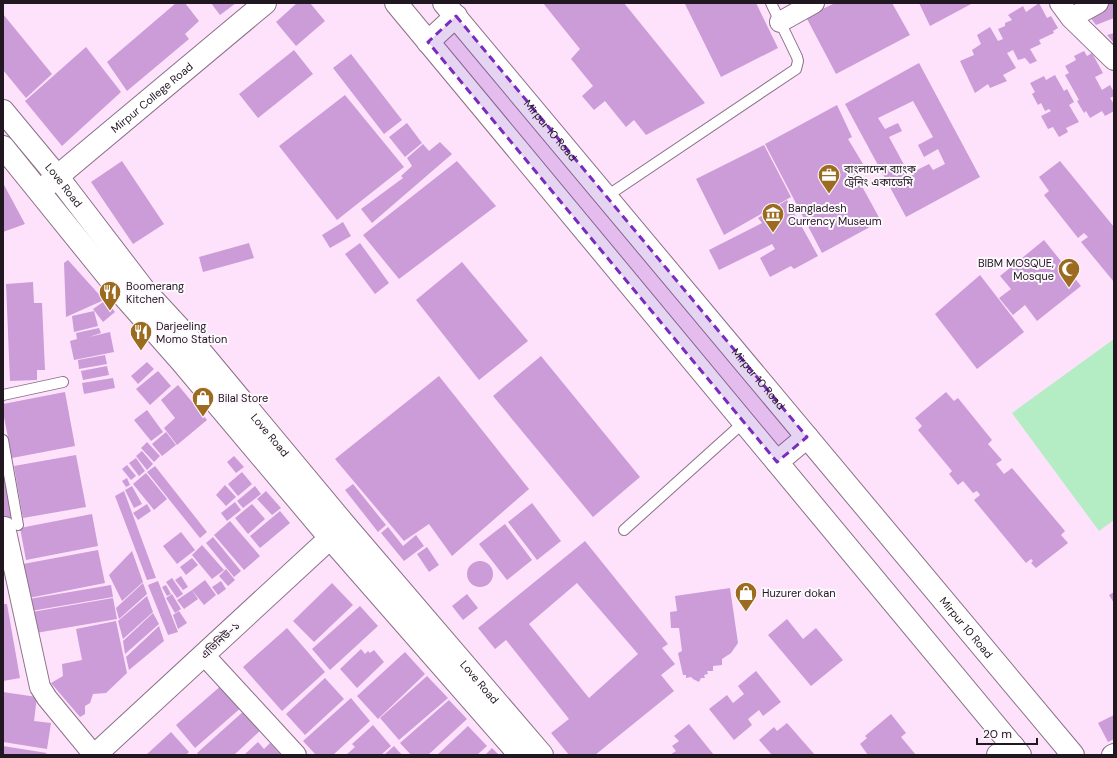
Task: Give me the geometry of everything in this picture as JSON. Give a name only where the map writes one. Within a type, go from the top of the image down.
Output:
[{"type":"street","name":"Mirpur College Road","points":[[40,191],[265,3]]},
{"type":"street","points":[[396,3],[777,462],[1011,752]]},
{"type":"street","points":[[780,22],[814,3]]},
{"type":"street","points":[[1065,10],[1098,3]]},
{"type":"street","points":[[428,42],[450,10]]},
{"type":"street","name":"Mirpur 10 Road","points":[[450,10],[1073,755]]},
{"type":"street","points":[[1065,10],[1114,60]]},
{"type":"street","name":"Love Road","points":[[3,111],[57,176],[145,291],[196,346],[338,532],[520,755]]},
{"type":"street","name":"Love Road","points":[[3,147],[122,294],[181,361],[542,755]]},
{"type":"street","points":[[777,462],[807,437]]},
{"type":"street","points":[[9,527],[40,687],[47,698],[94,755]]},
{"type":"street","name":"এভিনিউ-১","points":[[94,755],[338,532]]},
{"type":"street","points":[[204,655],[296,755]]},
{"type":"lane","points":[[606,196],[796,69],[798,61],[797,57],[772,3]]},
{"type":"lane","points":[[3,394],[63,382]]},
{"type":"lane","points":[[624,530],[744,422]]},
{"type":"lane","points":[[3,442],[9,527]]},
{"type":"highlighted area","points":[[456,16],[807,437],[777,462],[428,42]]},
{"type":"green space","points":[[1114,339],[1114,520],[1099,531],[1012,413]]},
{"type":"building","points":[[176,3],[185,3],[199,21],[185,34],[189,39],[127,91],[107,62]]},
{"type":"building","points":[[211,3],[236,3],[220,15]]},
{"type":"building","points":[[297,3],[310,3],[325,21],[296,46],[276,22]]},
{"type":"building","points":[[543,3],[624,3],[705,103],[646,135],[634,120],[626,127],[605,101],[594,110],[582,96],[593,86],[571,59],[580,49]]},
{"type":"building","points":[[756,3],[778,48],[721,77],[685,4]]},
{"type":"building","points":[[835,3],[892,3],[910,35],[836,74],[806,17]]},
{"type":"building","points":[[919,3],[973,3],[930,26]]},
{"type":"building","points":[[1039,3],[1047,18],[1051,16],[1058,28],[1053,31],[1054,33],[1039,40],[1041,44],[1030,49],[1037,61],[1030,64],[1025,58],[1018,60],[1013,50],[1007,53],[1016,68],[1003,75],[1007,81],[990,88],[988,84],[975,93],[960,61],[974,55],[972,50],[981,44],[977,35],[990,27],[998,41],[1003,39],[998,29],[1005,26],[1005,23],[1012,20],[1008,15],[1023,6],[1026,12]]},
{"type":"building","points":[[1107,3],[1114,3],[1114,18],[1096,25],[1086,12]]},
{"type":"building","points":[[3,14],[52,74],[26,98],[3,70]]},
{"type":"building","points":[[1114,33],[1114,43],[1107,35]]},
{"type":"building","points":[[86,47],[121,92],[62,146],[25,101]]},
{"type":"building","points":[[294,50],[313,74],[258,118],[239,94]]},
{"type":"building","points":[[1084,51],[1087,56],[1092,53],[1103,73],[1095,77],[1102,90],[1110,85],[1114,92],[1114,96],[1110,98],[1114,104],[1114,111],[1105,116],[1102,111],[1090,118],[1086,111],[1084,113],[1077,101],[1079,100],[1065,75],[1069,73],[1065,66],[1076,60],[1074,56]]},
{"type":"building","points":[[351,54],[402,120],[384,134],[333,68]]},
{"type":"building","points":[[919,63],[980,177],[906,217],[845,104]],"holes":[[[913,101],[933,137],[918,145],[924,157],[938,149],[945,164],[933,170],[929,164],[909,174],[889,137],[902,131],[898,123],[885,129],[878,118]]]},
{"type":"building","points":[[1055,75],[1064,91],[1067,89],[1074,102],[1069,105],[1079,122],[1066,128],[1068,132],[1059,137],[1053,127],[1048,129],[1041,116],[1051,111],[1049,109],[1045,111],[1041,103],[1038,105],[1032,94],[1035,92],[1030,83],[1044,76],[1046,80]]},
{"type":"building","points":[[345,95],[404,167],[337,220],[279,146]]},
{"type":"building","name":"বাংলাদেশ ব্যাংক ট্রেনিং একাডেমি","points":[[837,105],[852,137],[848,139],[863,164],[853,170],[881,221],[822,253],[765,144]]},
{"type":"building","points":[[407,123],[422,143],[405,157],[389,137]]},
{"type":"building","points":[[440,142],[452,154],[372,223],[361,209],[403,178],[401,176],[412,166],[407,158],[423,144],[429,151]]},
{"type":"building","points":[[764,145],[791,197],[724,235],[696,179]]},
{"type":"building","points":[[122,161],[164,224],[133,244],[91,182]]},
{"type":"building","points":[[457,161],[496,206],[399,279],[363,235]]},
{"type":"building","points":[[1060,161],[1114,227],[1114,282],[1081,242],[1088,237],[1084,233],[1078,238],[1044,195],[1049,191],[1039,177]]},
{"type":"building","points":[[3,183],[25,224],[3,232]]},
{"type":"building","name":"Bangladesh Currency Museum","points":[[787,200],[818,256],[794,269],[791,266],[770,277],[760,258],[775,249],[772,244],[719,270],[709,250],[762,223],[758,218]]},
{"type":"building","points":[[343,222],[351,236],[330,248],[322,235]]},
{"type":"building","points":[[1044,240],[1081,286],[1037,321],[1025,305],[1013,315],[999,298],[1011,289],[1000,276]]},
{"type":"building","points":[[249,243],[254,258],[203,272],[199,257]]},
{"type":"building","points":[[360,243],[389,283],[375,294],[345,254]]},
{"type":"building","points":[[68,260],[104,300],[66,317],[64,263]]},
{"type":"building","points":[[462,262],[528,341],[479,380],[416,300]]},
{"type":"building","points":[[980,275],[1024,332],[977,369],[935,314]]},
{"type":"building","points":[[33,282],[34,303],[42,303],[45,370],[37,370],[37,380],[10,381],[6,284]]},
{"type":"building","points":[[106,300],[115,312],[103,322],[93,309]]},
{"type":"building","points":[[94,311],[98,326],[74,332],[72,316]]},
{"type":"building","points":[[99,328],[101,333],[89,337],[110,332],[114,352],[74,360],[70,341],[77,339],[76,333]]},
{"type":"building","points":[[105,355],[107,364],[79,369],[78,360]]},
{"type":"building","points":[[541,356],[640,477],[593,517],[493,396]]},
{"type":"building","points":[[147,362],[154,369],[138,384],[131,376]]},
{"type":"building","points":[[107,366],[109,375],[83,380],[81,371]]},
{"type":"building","points":[[158,371],[171,386],[150,405],[136,389]]},
{"type":"building","points":[[439,376],[529,489],[452,556],[429,524],[404,541],[335,459]]},
{"type":"building","points":[[113,378],[115,388],[84,394],[82,383]]},
{"type":"building","points":[[178,385],[207,420],[177,445],[164,428],[175,418],[161,400]]},
{"type":"building","points":[[65,392],[75,446],[12,458],[3,412],[3,404]]},
{"type":"building","points":[[946,392],[954,401],[958,398],[992,440],[988,444],[1002,460],[996,464],[1004,474],[1012,468],[1065,531],[1061,535],[1068,543],[1036,568],[1031,563],[1033,561],[1031,559],[1026,563],[974,500],[980,495],[977,491],[973,493],[963,481],[958,485],[949,474],[952,471],[918,430],[922,426],[915,418]]},
{"type":"building","points":[[147,410],[163,432],[151,441],[134,420]]},
{"type":"building","points":[[166,432],[176,445],[162,456],[152,444]]},
{"type":"building","points":[[147,442],[160,456],[154,462],[141,448]]},
{"type":"building","points":[[142,451],[153,464],[147,470],[136,456]]},
{"type":"building","points":[[76,455],[86,507],[23,518],[14,466]]},
{"type":"building","points":[[234,456],[244,467],[236,473],[227,462]]},
{"type":"building","points":[[136,458],[145,471],[139,476],[129,463]]},
{"type":"building","points":[[127,465],[136,476],[131,480],[122,469]]},
{"type":"building","points":[[155,466],[207,532],[200,538],[147,472]]},
{"type":"building","points":[[3,472],[12,519],[3,521]]},
{"type":"building","points":[[242,472],[252,484],[238,496],[228,484]]},
{"type":"building","points":[[146,473],[167,499],[154,510],[133,484]]},
{"type":"building","points":[[127,478],[130,485],[126,487],[122,481]]},
{"type":"building","points":[[353,484],[386,525],[378,532],[345,490]]},
{"type":"building","points":[[225,485],[236,497],[226,506],[216,495]]},
{"type":"building","points":[[132,486],[142,504],[134,508],[125,490]]},
{"type":"building","points":[[255,486],[261,494],[243,508],[237,501]]},
{"type":"building","points":[[124,491],[156,578],[147,580],[115,496]]},
{"type":"building","points":[[266,491],[281,508],[272,515],[257,499]]},
{"type":"building","points":[[235,502],[241,510],[227,521],[221,513]]},
{"type":"building","points":[[532,503],[561,541],[537,560],[508,522]]},
{"type":"building","points":[[147,504],[151,511],[138,520],[133,513]]},
{"type":"building","points":[[252,504],[265,519],[248,534],[235,518]]},
{"type":"building","points":[[280,511],[290,523],[260,548],[250,536]]},
{"type":"building","points":[[92,514],[98,546],[26,560],[20,528]]},
{"type":"building","points":[[230,521],[260,556],[244,570],[214,535]]},
{"type":"building","points":[[505,524],[532,560],[507,580],[479,544]]},
{"type":"building","points":[[388,527],[403,546],[416,535],[424,546],[404,561],[381,533]]},
{"type":"building","points":[[181,532],[195,550],[177,564],[163,546]]},
{"type":"building","points":[[213,537],[241,571],[234,577],[206,543]]},
{"type":"building","points":[[585,541],[668,644],[662,648],[675,664],[661,675],[674,691],[595,755],[569,755],[551,733],[569,719],[506,640],[495,649],[478,628]],"holes":[[[577,583],[638,654],[589,698],[529,624]]]},
{"type":"building","points":[[202,545],[224,570],[212,579],[192,555]]},
{"type":"building","points":[[427,547],[439,565],[429,572],[417,554]]},
{"type":"building","points":[[98,550],[105,583],[29,598],[23,564]]},
{"type":"building","points":[[132,551],[143,582],[122,601],[109,575]]},
{"type":"building","points":[[192,558],[198,565],[186,575],[180,567]]},
{"type":"building","points":[[480,561],[489,565],[493,574],[489,583],[480,587],[471,583],[467,574],[471,565]]},
{"type":"building","points":[[226,569],[235,580],[228,586],[219,576]]},
{"type":"building","points":[[181,576],[188,587],[183,590],[175,580]]},
{"type":"building","points":[[172,578],[183,594],[177,598],[166,582]]},
{"type":"building","points":[[205,580],[216,595],[204,605],[192,590]]},
{"type":"building","points":[[158,581],[178,632],[168,635],[148,585]]},
{"type":"building","points":[[221,581],[226,589],[218,595],[212,587]]},
{"type":"building","points":[[143,583],[147,594],[119,619],[116,608]]},
{"type":"building","points":[[332,583],[353,605],[314,642],[293,621]]},
{"type":"building","points":[[111,585],[113,597],[31,611],[29,599]]},
{"type":"building","points":[[166,585],[171,594],[167,596],[162,587]]},
{"type":"building","points":[[730,588],[738,643],[731,653],[722,659],[722,665],[713,666],[713,671],[707,671],[708,674],[704,675],[705,678],[701,678],[699,682],[691,677],[686,678],[686,675],[683,675],[678,653],[682,651],[679,628],[671,628],[670,612],[677,611],[675,596]]},
{"type":"building","points":[[192,590],[198,599],[184,609],[177,600]]},
{"type":"building","points":[[1114,592],[1114,603],[1109,595]]},
{"type":"building","points":[[172,594],[181,609],[175,613],[166,598]]},
{"type":"building","points":[[467,594],[478,608],[463,620],[452,606]]},
{"type":"building","points":[[147,596],[153,612],[123,639],[118,621]]},
{"type":"building","points":[[113,598],[117,619],[36,633],[32,612]]},
{"type":"building","points":[[3,604],[7,604],[20,678],[3,681]]},
{"type":"building","points":[[360,606],[378,626],[330,670],[312,649]]},
{"type":"building","points":[[179,611],[187,623],[178,629],[173,615]]},
{"type":"building","points":[[153,613],[159,624],[125,654],[123,641]]},
{"type":"building","points":[[787,619],[803,639],[816,628],[843,660],[811,686],[768,635]]},
{"type":"building","points":[[116,621],[127,673],[106,693],[93,694],[90,703],[85,706],[85,714],[80,717],[51,683],[63,676],[62,664],[82,660],[76,629]]},
{"type":"building","points":[[159,626],[164,641],[129,670],[126,657]]},
{"type":"building","points":[[287,628],[325,672],[282,711],[243,667]]},
{"type":"building","points":[[361,649],[365,654],[368,651],[370,653],[374,650],[384,662],[357,688],[340,669]]},
{"type":"building","points":[[405,652],[425,674],[378,719],[357,696]]},
{"type":"building","points":[[756,671],[781,702],[763,716],[759,710],[748,719],[752,725],[734,740],[709,709],[727,695],[733,703],[744,694],[738,686]]},
{"type":"building","points":[[427,676],[448,698],[399,740],[380,718]]},
{"type":"building","points":[[325,678],[344,699],[305,735],[286,714]]},
{"type":"building","points":[[223,684],[243,706],[195,748],[176,725]]},
{"type":"building","points":[[3,692],[37,697],[34,721],[51,723],[47,749],[3,742]]},
{"type":"building","points":[[351,698],[370,721],[333,755],[316,755],[303,741]]},
{"type":"building","points":[[449,700],[467,719],[428,755],[411,755],[400,743]]},
{"type":"building","points":[[245,710],[262,729],[234,755],[199,755],[197,753]]},
{"type":"building","points":[[891,714],[906,733],[901,737],[916,755],[868,755],[860,744],[867,738],[865,736]]},
{"type":"building","points":[[1114,715],[1114,739],[1108,742],[1098,723]]},
{"type":"building","points":[[787,723],[815,755],[772,755],[759,740],[774,727],[777,731]]},
{"type":"building","points":[[689,724],[714,755],[670,755],[676,751],[672,746],[679,741],[674,736]]},
{"type":"building","points":[[373,725],[391,746],[381,755],[346,755],[355,747],[352,744]]},
{"type":"building","points":[[468,726],[487,746],[477,755],[437,755]]},
{"type":"building","points":[[171,732],[189,752],[186,755],[146,755]]},
{"type":"building","points":[[258,742],[264,749],[270,743],[281,755],[244,755]]},
{"type":"building","points":[[3,746],[47,753],[44,755],[3,755]]},
{"type":"building","points":[[394,746],[402,755],[384,755]]},
{"type":"building","points":[[492,748],[499,755],[485,755]]},
{"type":"place","name":"বাংলাদেশ ব্যাংক ট্রেনিং একাডেমি","points":[[829,194]]},
{"type":"place","name":"Bangladesh Currency Museum","points":[[773,234]]},
{"type":"place","name":"BIBM MOSQUE, Mosque","points":[[1069,288]]},
{"type":"place","name":"Boomerang Kitchen","points":[[110,312]]},
{"type":"place","name":"Darjeeling Momo Station","points":[[141,352]]},
{"type":"place","name":"Bilal Store","points":[[203,418]]},
{"type":"place","name":"Huzurer dokan","points":[[746,612]]}]
